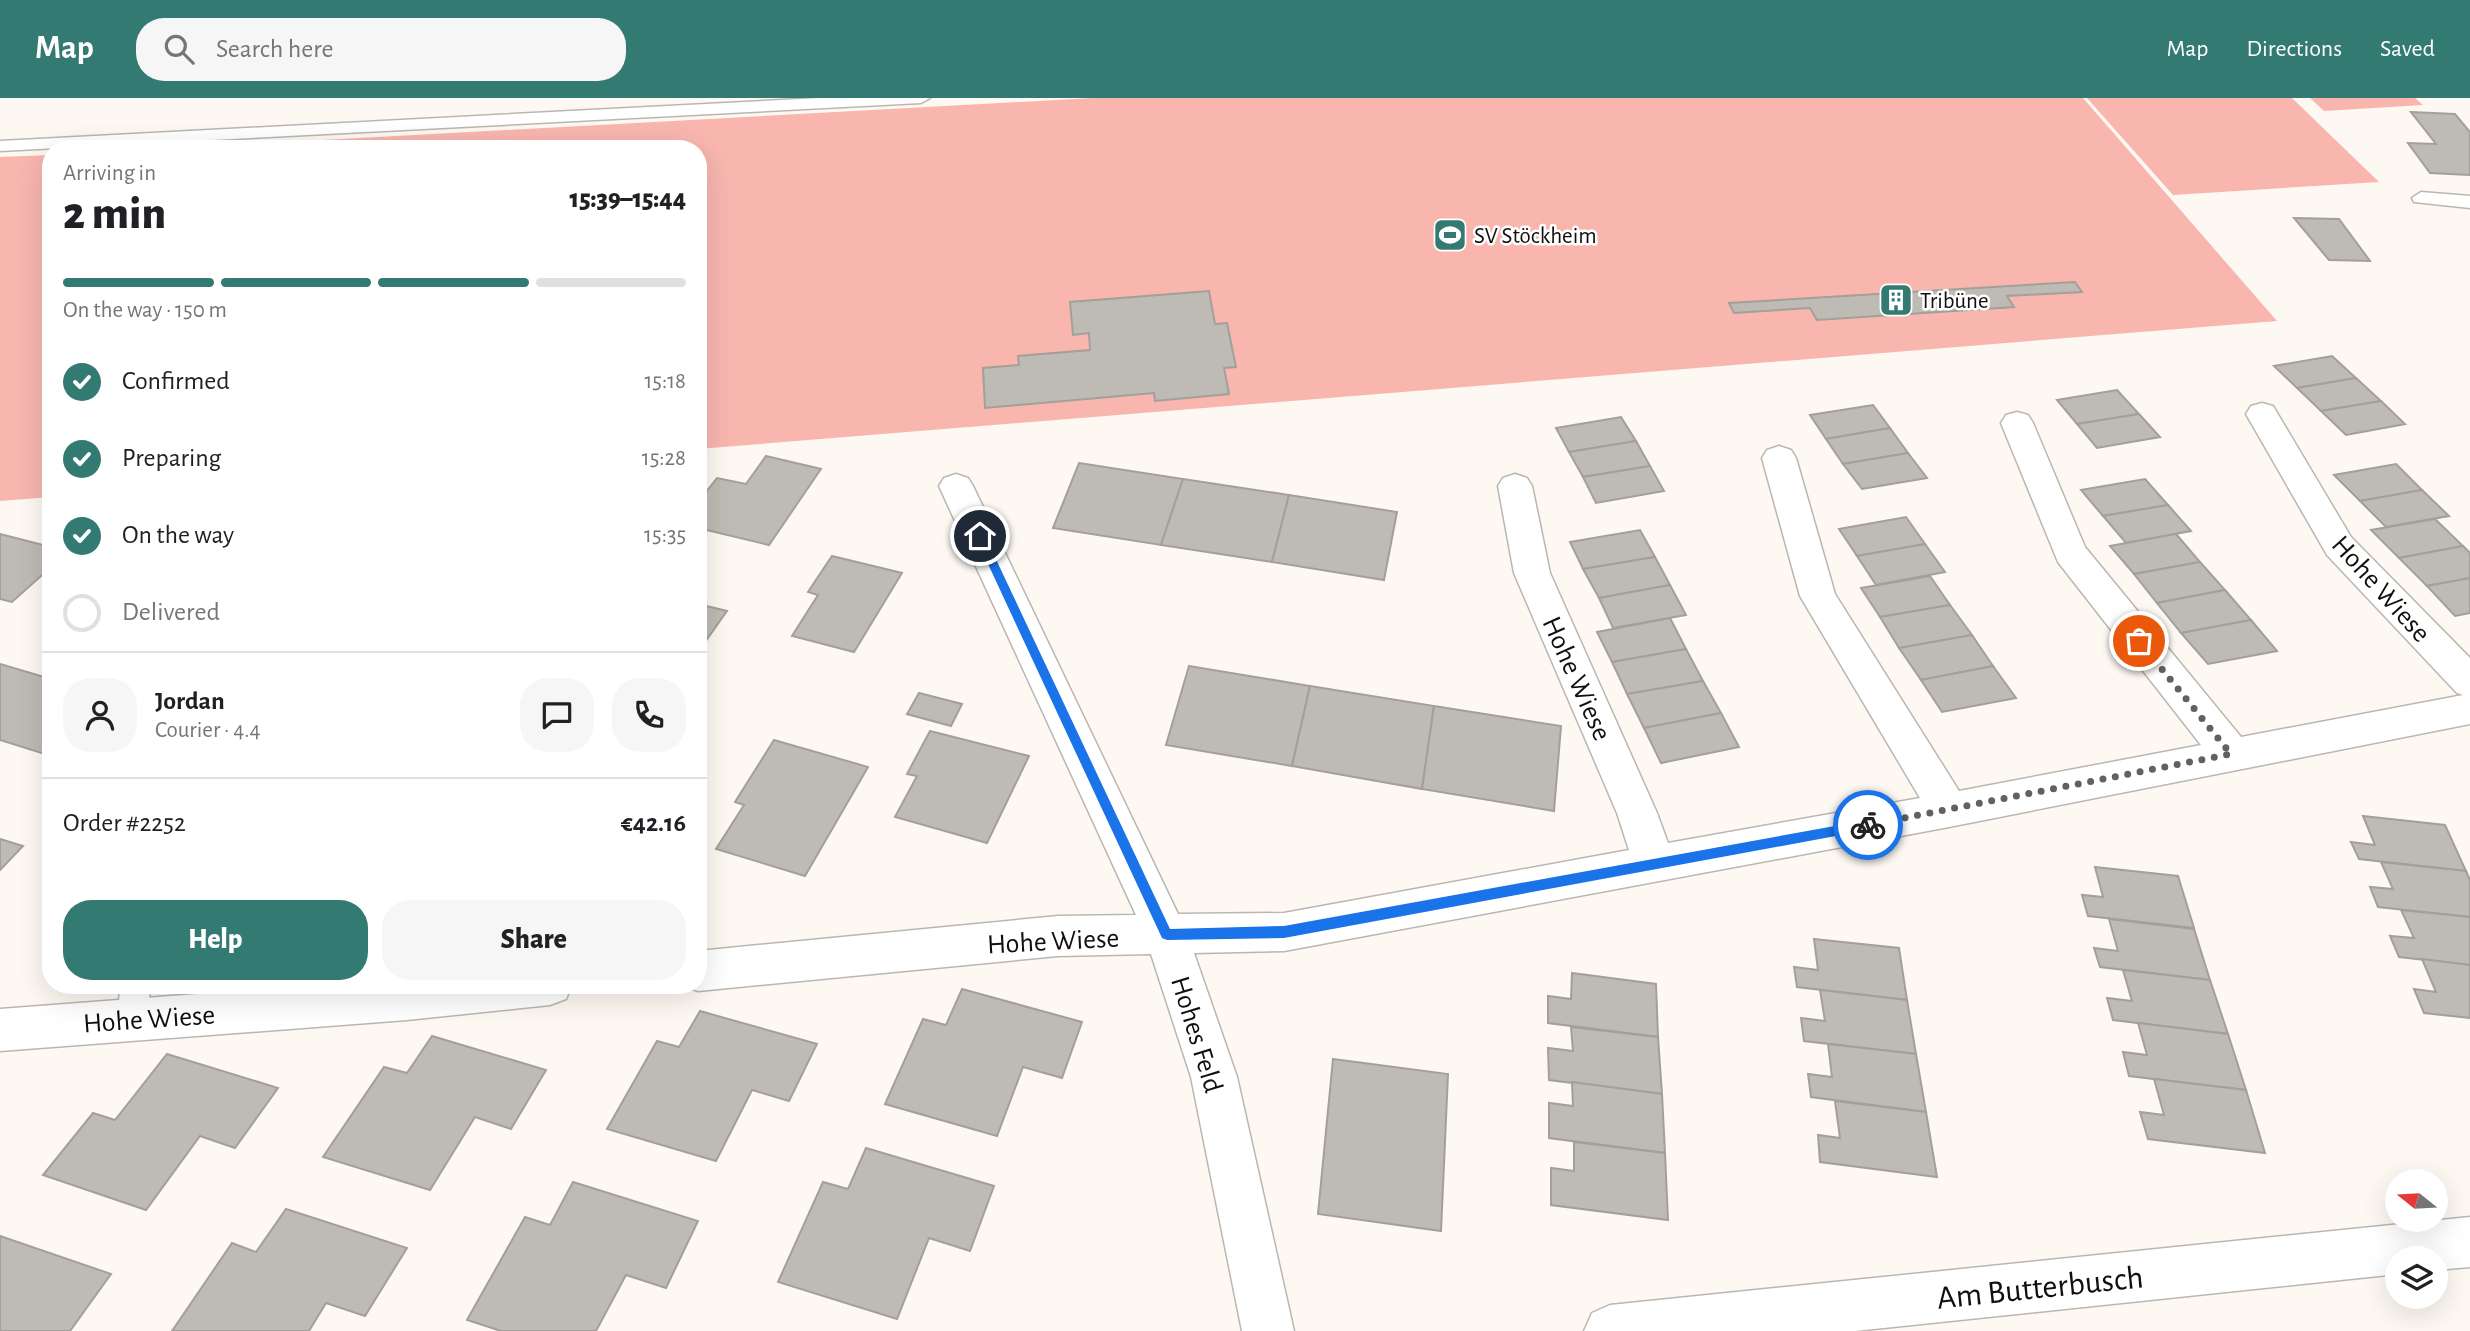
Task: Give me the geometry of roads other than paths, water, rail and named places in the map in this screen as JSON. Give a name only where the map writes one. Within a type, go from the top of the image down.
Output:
[{"type":"street","name":"Hohe Wiese","points":[[2262,414],[2339,546],[2470,682]]},
{"type":"street","points":[[2017,423],[2070,554],[2231,754]]},
{"type":"street","points":[[1779,458],[1818,596],[1949,810]]},
{"type":"street","name":"Hohes Feld","points":[[956,486],[1167,934],[1214,1077],[1268,1331]]},
{"type":"street","name":"Hohe Wiese","points":[[1515,486],[1532,573],[1637,813],[1654,865]]},
{"type":"street","name":"Hohe Wiese","points":[[707,970],[1058,936],[1284,932],[1949,810],[2470,709]]},
{"type":"street","name":"Hohe Wiese","points":[[0,1030],[134,1002],[355,994]]},
{"type":"street","name":"Am Butterbusch","points":[[1610,1331],[2470,1242]]},
{"type":"lane","points":[[115,140],[921,98]]},
{"type":"lane","points":[[0,146],[42,144]]},
{"type":"lane","points":[[2421,198],[2470,202]]},
{"type":"place","name":"SV Stöckheim","points":[[1450,235]]},
{"type":"place","name":"Tribüne","points":[[1896,300]]}]
